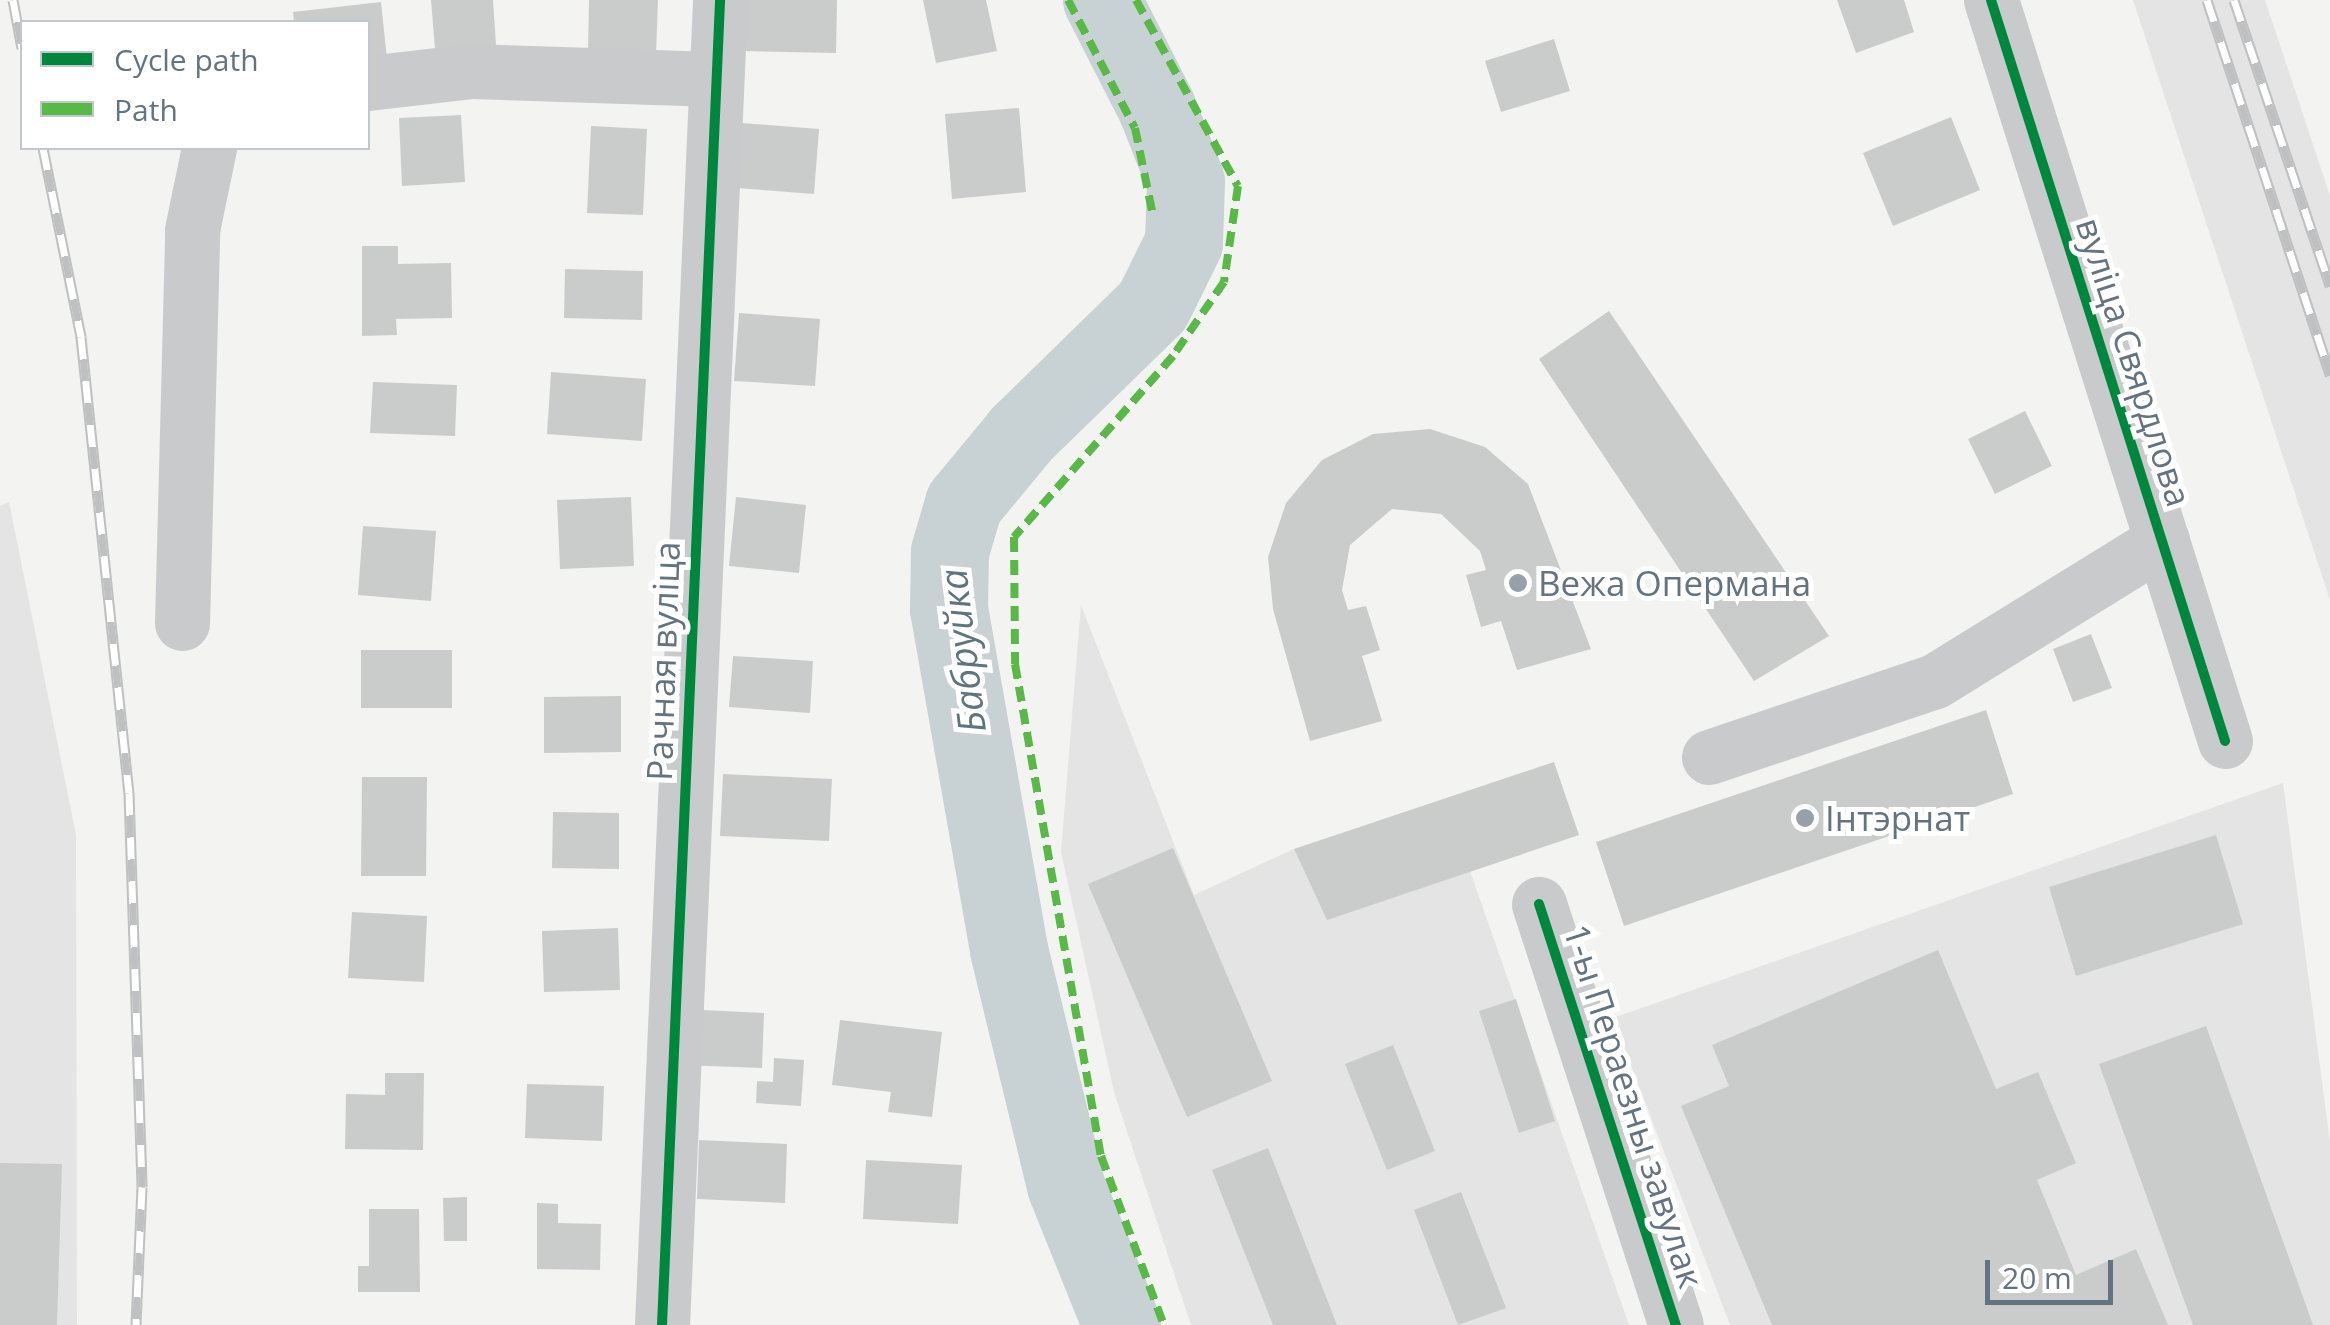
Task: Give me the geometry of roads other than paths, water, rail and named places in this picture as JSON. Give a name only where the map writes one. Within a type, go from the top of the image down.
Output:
[{"type":"street","name":"Рачная вуліца","points":[[662,1325],[720,0]]},
{"type":"street","name":"вуліца Свярдлова","points":[[1990,0],[2225,741]]},
{"type":"street","points":[[370,83],[472,71],[716,79]]},
{"type":"street","points":[[182,623],[192,230],[209,150]]},
{"type":"street","points":[[1709,757],[1935,682],[2162,540]]},
{"type":"street","name":"1-ы Пераезны завулак","points":[[1540,904],[1676,1325]]},
{"type":"waterway","name":"Бабруйка","points":[[1102,0],[1157,108],[1186,182],[1184,243],[1153,306],[1021,435],[964,504],[950,552],[949,609],[1009,950],[1066,1186],[1122,1325]]},
{"type":"railway","points":[[13,0],[20,37]]},
{"type":"railway","points":[[2207,0],[2330,375]]},
{"type":"railway","points":[[2234,0],[2330,286]]},
{"type":"railway","points":[[43,150],[81,337],[129,793],[142,1187],[136,1325]]},
{"type":"place","name":"Вежа Опермана","points":[[1518,583]]},
{"type":"place","name":"Інтэрнат","points":[[1805,818]]}]
